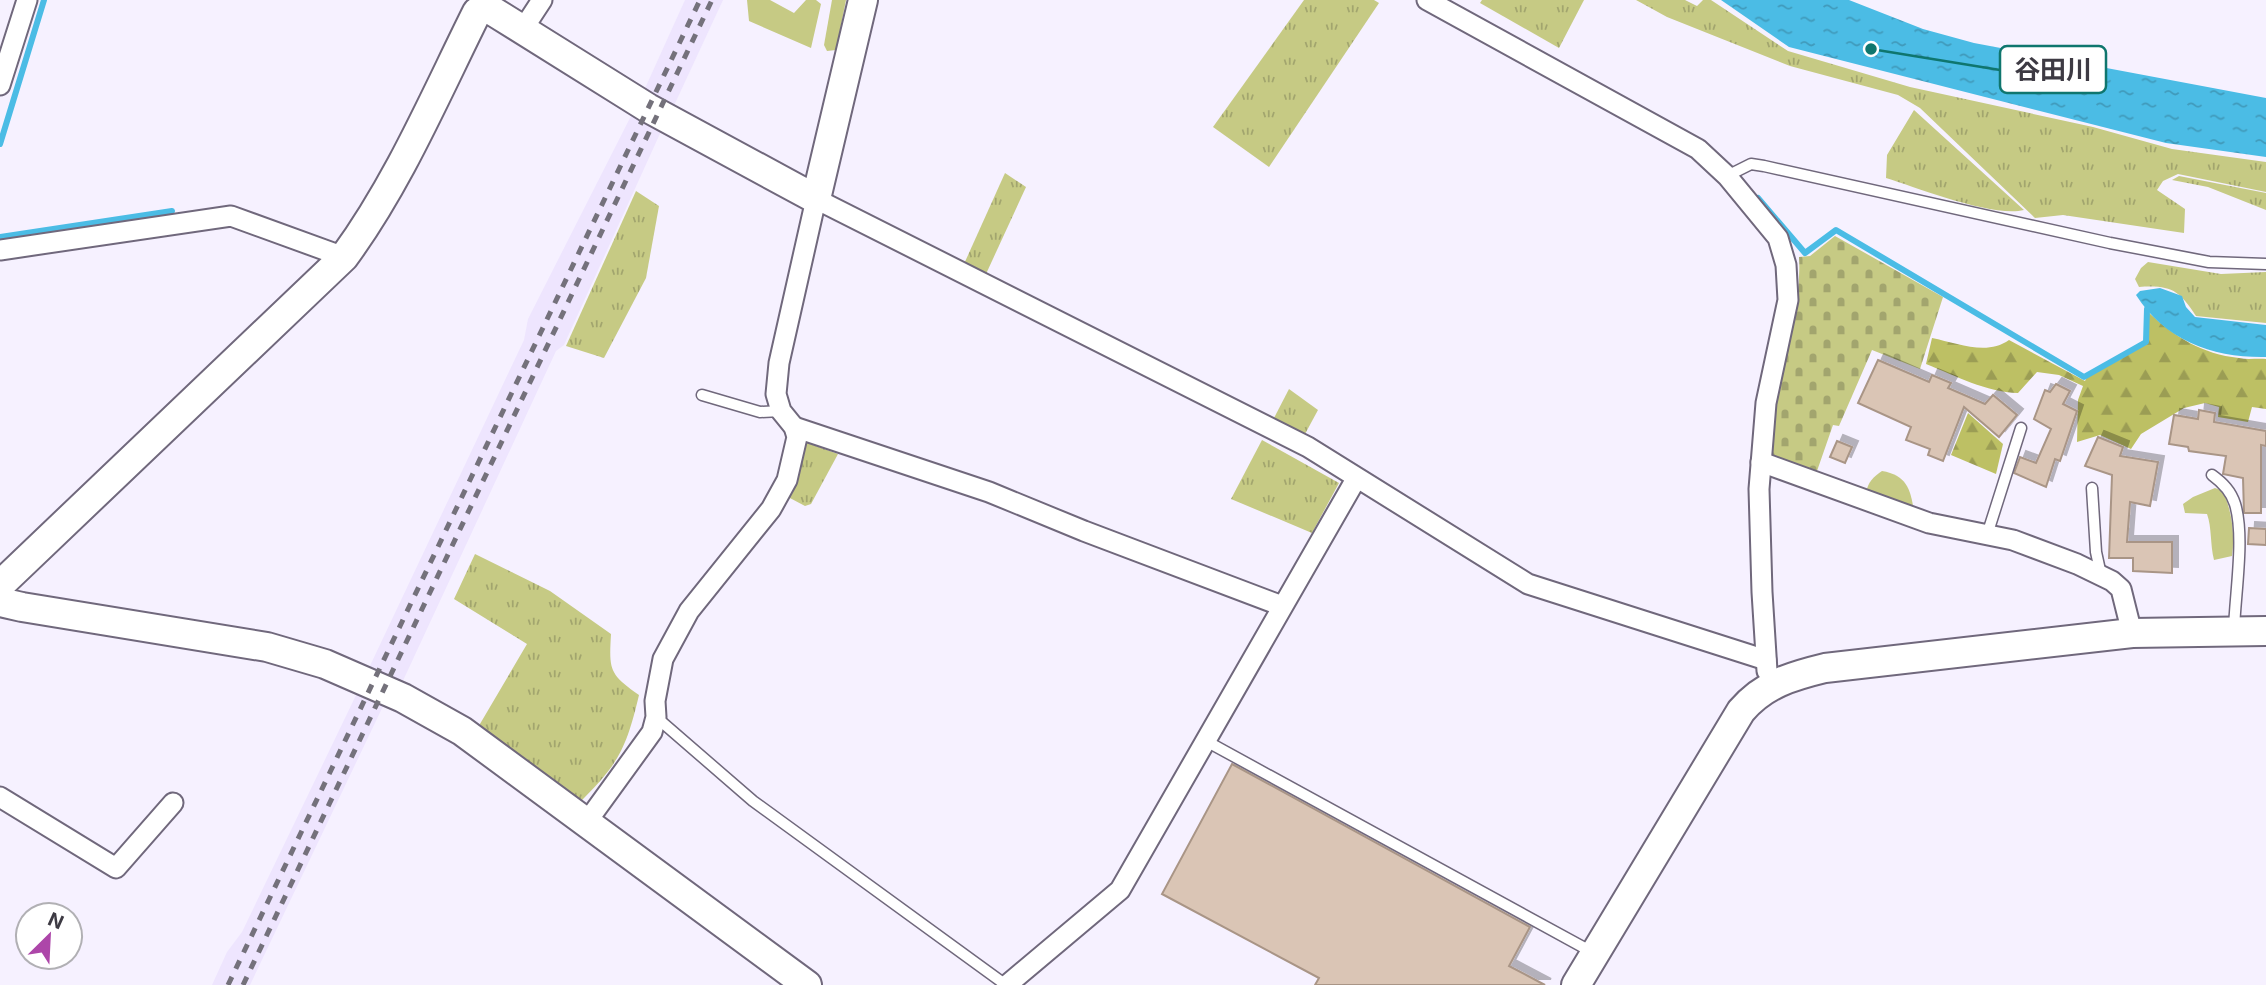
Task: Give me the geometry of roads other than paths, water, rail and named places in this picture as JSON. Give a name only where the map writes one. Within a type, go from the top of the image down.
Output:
[{"type":"street","points":[[0,85],[27,0]]},
{"type":"street","points":[[523,29],[542,0]]},
{"type":"street","points":[[586,823],[652,732],[663,659],[689,611],[771,509],[787,480],[797,437],[794,427],[781,411],[776,394],[779,363],[863,0]]},
{"type":"street","points":[[1427,0],[1699,149],[1727,176],[1778,238],[1786,265],[1788,300],[1766,403],[1759,489],[1768,673],[1754,697],[1741,711],[1576,985]]},
{"type":"street","points":[[0,585],[344,257],[361,233],[405,156],[477,12],[485,9],[523,29],[648,108],[816,200],[1308,447],[1528,584],[1768,673],[1796,675],[1825,667],[2132,633],[2266,631]]},
{"type":"street","points":[[0,250],[231,216],[344,257]]},
{"type":"street","points":[[794,427],[989,492],[1282,606]]},
{"type":"street","points":[[1761,462],[1929,523],[2013,540],[2077,564],[2121,589],[2132,633]]},
{"type":"street","points":[[1006,985],[1120,890],[1356,478]]},
{"type":"street","points":[[0,601],[22,607],[267,647],[325,664],[403,698],[462,731],[807,985]]},
{"type":"street","points":[[0,797],[116,868],[173,803]]},
{"type":"lane","points":[[1727,176],[1751,164],[1765,166],[2110,243],[2209,262],[2266,264]]},
{"type":"lane","points":[[702,395],[760,412],[781,411]]},
{"type":"lane","points":[[1987,535],[2021,428]]},
{"type":"lane","points":[[2212,475],[2224,484],[2235,502],[2239,526],[2234,630]]},
{"type":"lane","points":[[2092,488],[2096,552],[2101,576]]},
{"type":"lane","points":[[656,717],[753,801],[1006,985]]},
{"type":"lane","points":[[1206,741],[1595,953]]},
{"type":"water","points":[[1721,0],[1849,0],[1923,29],[1974,43],[2266,98],[2266,157],[2166,143],[1789,47]]},
{"type":"water","points":[[2160,288],[2182,296],[2186,307],[2195,317],[2266,325],[2266,357],[2247,357],[2210,350],[2176,335],[2148,311],[2136,295],[2140,291]]},
{"type":"waterway","points":[[0,144],[44,0]]},
{"type":"waterway","points":[[1758,198],[1805,253],[1836,230],[2084,377],[2146,342],[2147,309]]},
{"type":"waterway","points":[[0,237],[172,211]]},
{"type":"railway","points":[[228,985],[700,0]]},
{"type":"railway","points":[[243,985],[712,0]]},
{"type":"place","name":"谷田川","points":[[1871,49]]}]
